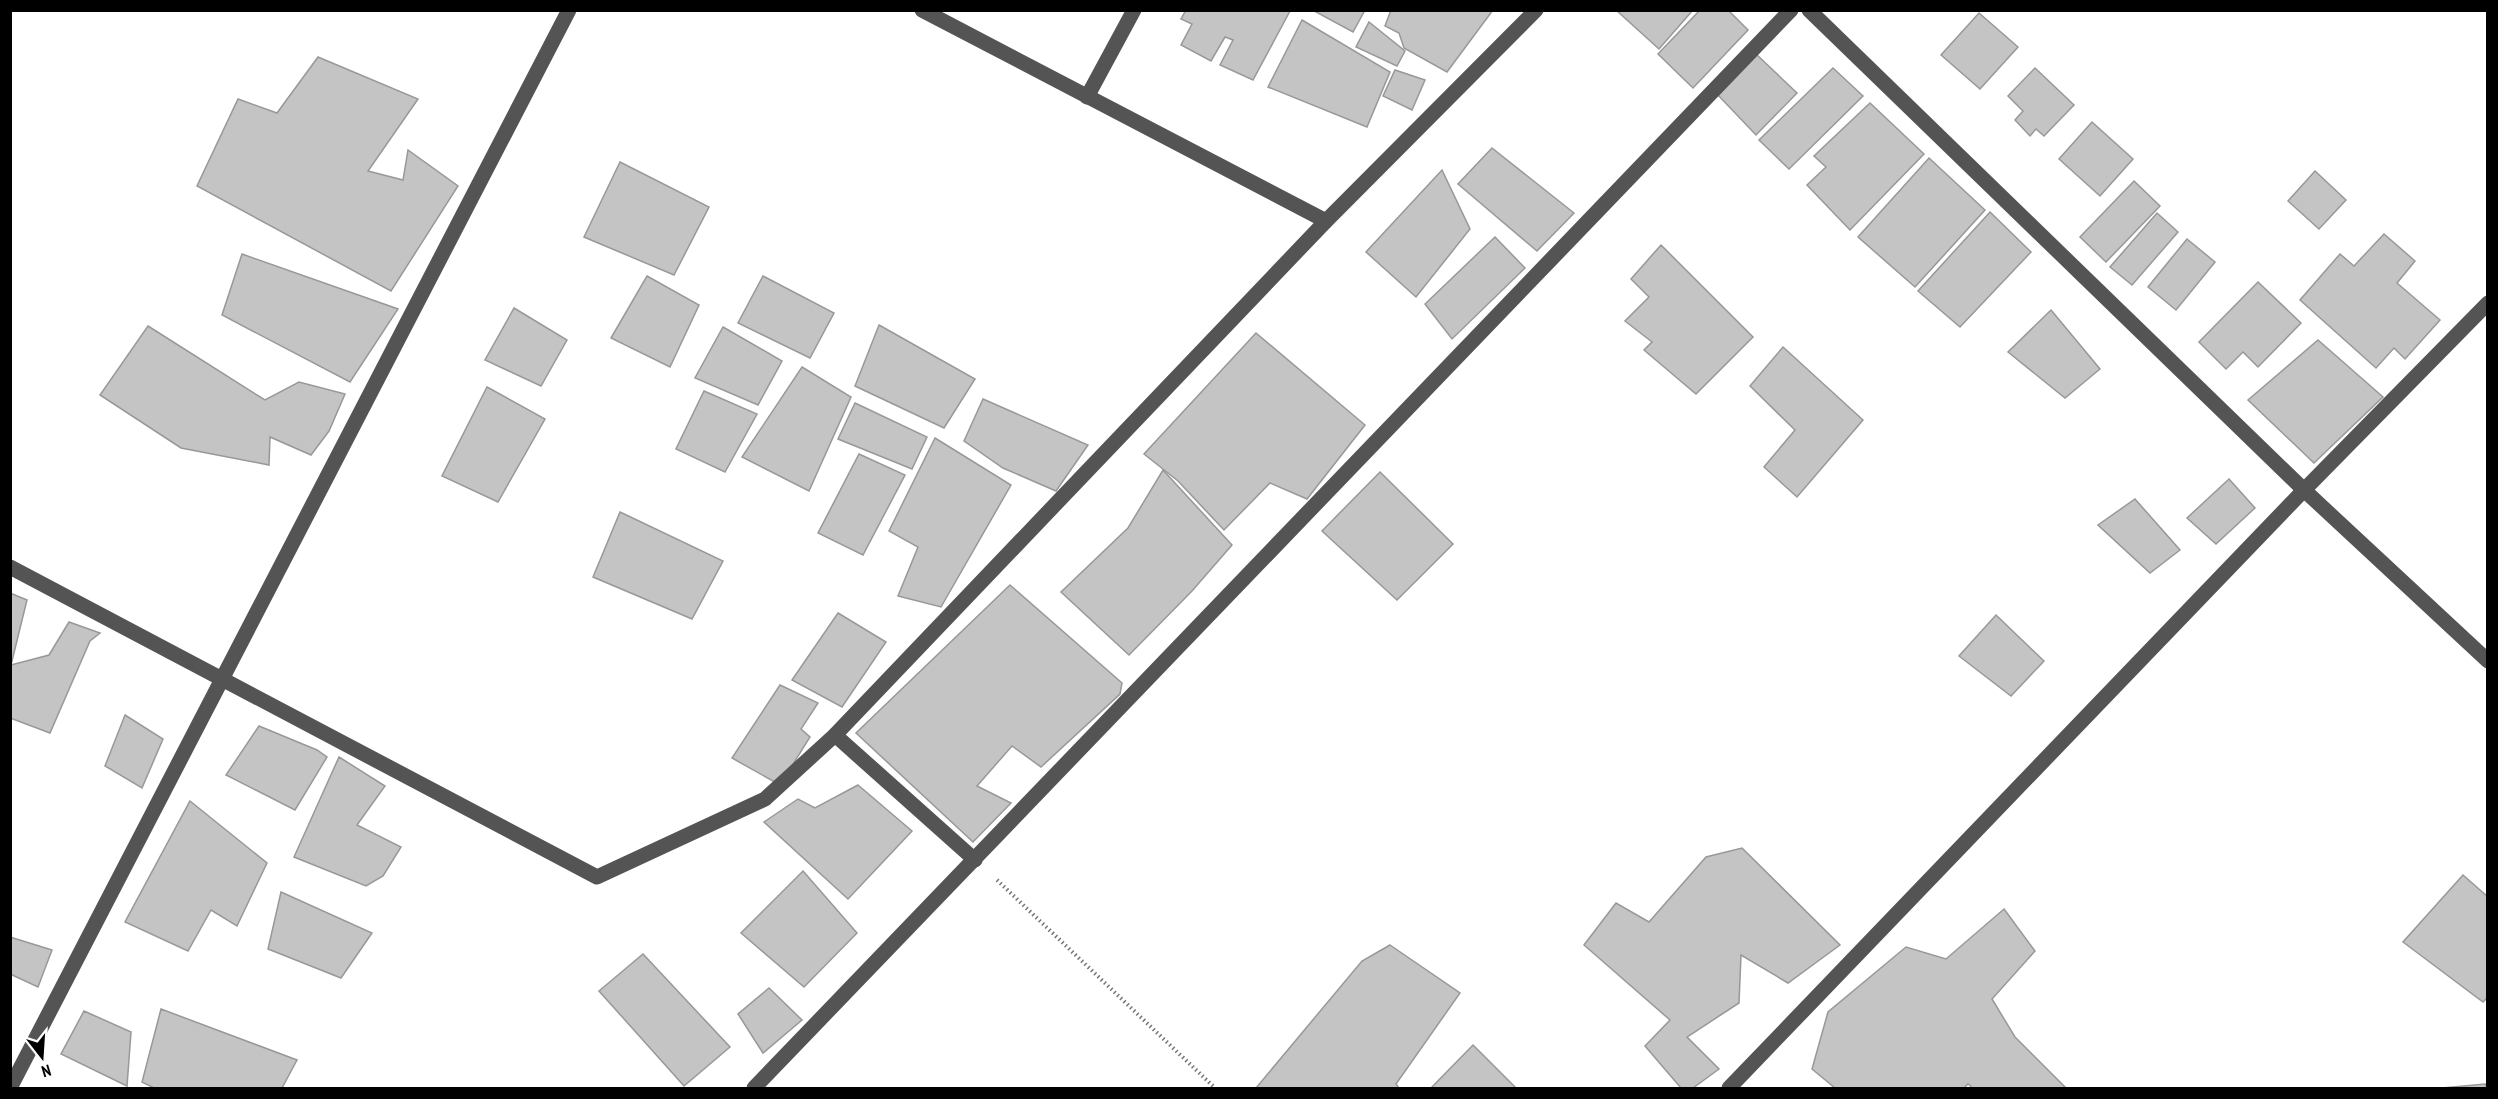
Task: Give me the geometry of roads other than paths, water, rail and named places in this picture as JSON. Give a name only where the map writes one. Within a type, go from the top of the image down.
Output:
[{"type":"street","points":[[10,1088],[569,10]]},
{"type":"street","points":[[922,10],[1326,221]]},
{"type":"street","points":[[1087,97],[1134,10]]},
{"type":"street","points":[[10,567],[597,877],[765,799],[835,735],[1326,221],[1536,10]]},
{"type":"street","points":[[754,1089],[1791,10]]},
{"type":"street","points":[[1809,10],[2304,490],[2487,661]]},
{"type":"street","points":[[1729,1089],[2304,490],[2487,303]]},
{"type":"street","points":[[835,735],[975,860]]}]
